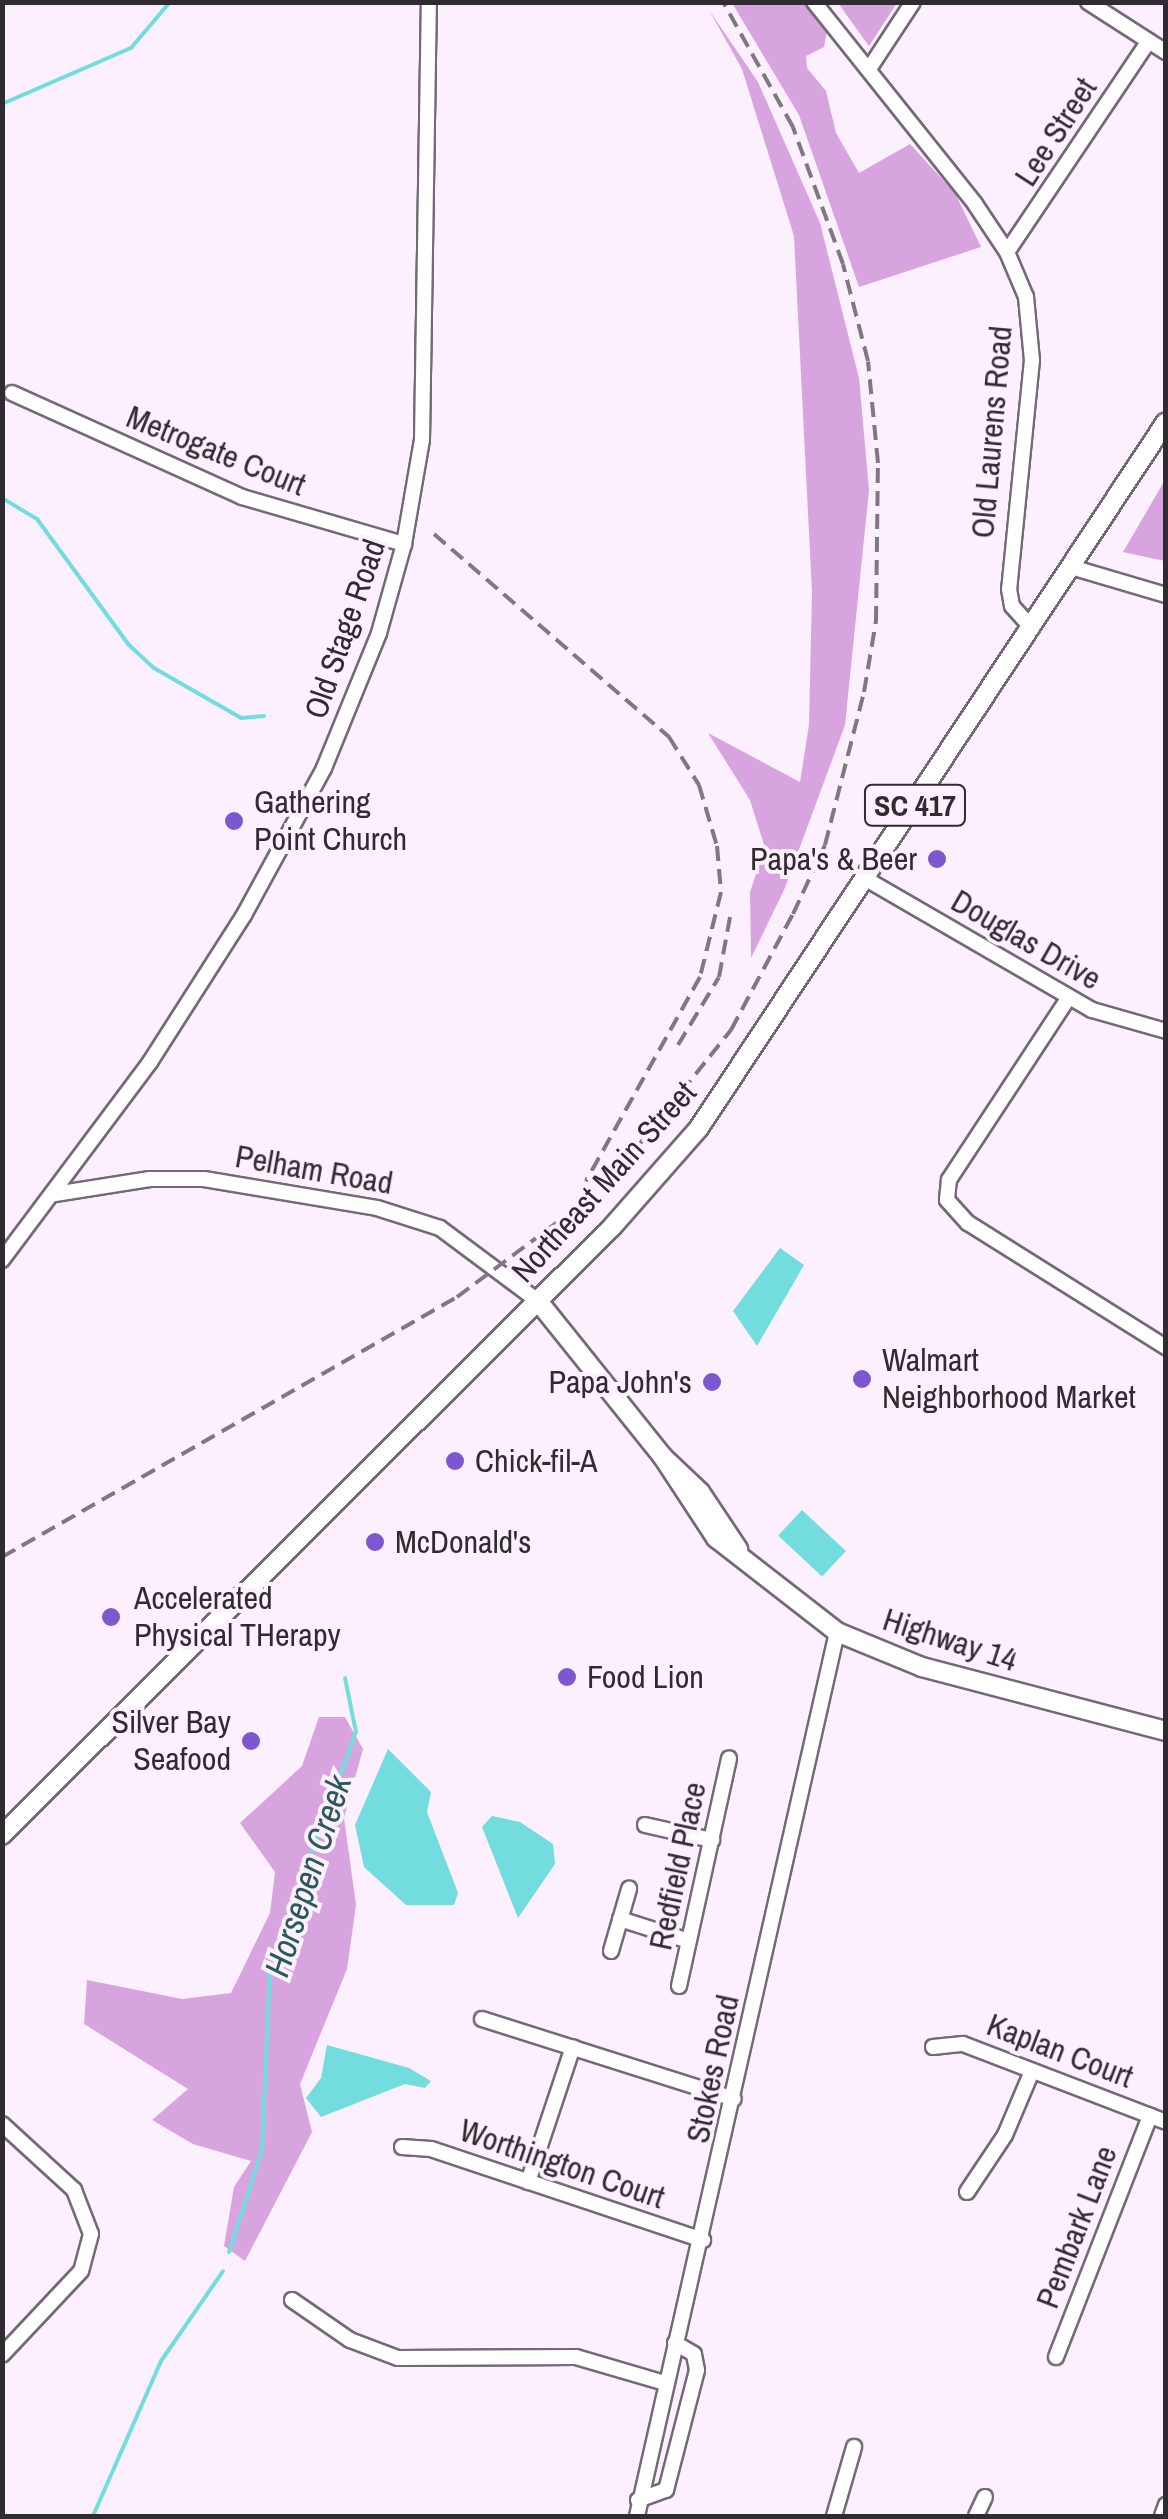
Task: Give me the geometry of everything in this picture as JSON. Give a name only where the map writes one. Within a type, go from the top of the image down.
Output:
[{"type":"main road","name":"Northeast Main Street","points":[[2,1835],[538,1302],[699,1128],[1166,422]]},
{"type":"main road","name":"Highway 14","points":[[538,1302],[663,1456],[716,1538],[837,1632],[930,1670],[1166,1731]]},
{"type":"street","name":"Old Stage Road","points":[[2,1260],[55,1194],[192,1000],[284,844],[352,705],[404,544],[424,402],[429,2]]},
{"type":"street","name":"Old Laurens Road","points":[[814,2],[870,69],[1007,252],[1026,297],[1032,342],[1008,589],[1012,606],[1032,628]]},
{"type":"street","points":[[870,69],[913,2]]},
{"type":"street","points":[[1088,2],[1166,52]]},
{"type":"street","name":"Lee Street","points":[[1007,252],[1149,41]]},
{"type":"street","name":"Metrogate Court","points":[[12,393],[242,497],[404,544]]},
{"type":"street","points":[[1071,567],[1166,595]]},
{"type":"street","name":"Douglas Drive","points":[[866,879],[1069,997],[1126,1025],[1166,1031]]},
{"type":"street","points":[[1069,997],[949,1180],[948,1200],[968,1223],[1166,1347]]},
{"type":"street","name":"Pelham Road","points":[[55,1194],[150,1178],[204,1178],[377,1208],[440,1228],[538,1302]]},
{"type":"street","name":"Stokes Road","points":[[636,2516],[664,2383],[703,2240],[837,1632]]},
{"type":"street","name":"Redfield Place","points":[[680,1986],[729,1758]]},
{"type":"street","points":[[645,1825],[712,1840]]},
{"type":"street","points":[[611,1951],[629,1889]]},
{"type":"street","points":[[620,1919],[690,1940]]},
{"type":"street","points":[[482,2019],[734,2100]]},
{"type":"street","name":"Kaplan Court","points":[[933,2047],[962,2044],[1166,2122]]},
{"type":"street","points":[[528,2182],[574,2048]]},
{"type":"street","points":[[967,2192],[1005,2135],[1032,2071]]},
{"type":"street","name":"Pembark Lane","points":[[1056,2357],[1150,2116]]},
{"type":"street","points":[[2,2124],[74,2190],[90,2234],[80,2271],[2,2355]]},
{"type":"street","name":"Worthington Court","points":[[402,2147],[431,2149],[703,2240]]},
{"type":"street","points":[[292,2300],[350,2340],[398,2358],[576,2357],[664,2383]]},
{"type":"street","points":[[638,2500],[666,2490],[698,2370],[694,2354],[675,2343]]},
{"type":"street","points":[[834,2516],[854,2447]]},
{"type":"street","points":[[976,2516],[985,2497]]},
{"type":"street","points":[[1162,2516],[1166,2506]]},
{"type":"shaded area","points":[[732,3],[804,3],[827,31],[824,47],[806,56],[807,68],[826,91],[836,133],[859,173],[910,144],[955,193],[981,247],[859,287],[799,115]]},
{"type":"shaded area","points":[[838,3],[897,3],[869,46]]},
{"type":"shaded area","points":[[709,10],[758,82],[820,223],[859,378],[869,490],[845,725],[784,890],[751,958],[750,892],[765,848],[750,800],[708,733],[800,782],[809,725],[812,592],[794,236],[742,69]]},
{"type":"shaded area","points":[[1165,480],[1165,561],[1123,552]]},
{"type":"shaded area","points":[[319,1717],[345,1717],[363,1749],[344,1818],[356,1905],[347,1969],[300,2084],[312,2132],[245,2261],[224,2246],[234,2187],[251,2161],[193,2144],[152,2120],[188,2089],[84,2024],[87,1980],[182,1999],[231,1993],[270,1913],[275,1872],[240,1823],[302,1766]]},
{"type":"water","points":[[780,1248],[804,1265],[757,1346],[733,1311]]},
{"type":"water","points":[[802,1510],[846,1551],[822,1577],[778,1536]]},
{"type":"water","points":[[388,1749],[431,1792],[427,1812],[458,1893],[454,1905],[406,1905],[364,1867],[355,1825]]},
{"type":"water","points":[[492,1816],[520,1822],[553,1844],[555,1864],[518,1918],[482,1827]]},
{"type":"water","points":[[327,2045],[409,2068],[431,2081],[425,2088],[405,2084],[321,2117],[306,2098],[321,2078]]},
{"type":"waterway","points":[[2,104],[131,48],[170,2]]},
{"type":"waterway","points":[[2,498],[37,519],[128,644],[154,668],[241,718],[264,716]]},
{"type":"waterway","name":"Horsepen Creek","points":[[229,2252],[262,2150],[270,1969],[356,1732],[345,1678]]},
{"type":"waterway","name":"Horsepen Creek","points":[[93,2516],[161,2361],[223,2271]]},
{"type":"railway","points":[[2,1557],[457,1297],[567,1215],[638,1146],[731,1030],[825,845],[864,692],[876,621],[878,463],[868,361],[843,264],[793,127],[723,2]]},
{"type":"railway","points":[[434,534],[669,737],[699,785],[717,846],[721,892],[700,977],[586,1181]]},
{"type":"railway","points":[[678,1045],[719,977],[730,917]]},
{"type":"place","name":"Gathering Point Church","points":[[234,821]]},
{"type":"place","name":"Papa's & Beer","points":[[937,859]]},
{"type":"place","name":"Walmart Neighborhood Market","points":[[862,1379]]},
{"type":"place","name":"Papa John's","points":[[712,1382]]},
{"type":"place","name":"Chick-fil-A","points":[[455,1461]]},
{"type":"place","name":"McDonald's","points":[[375,1542]]},
{"type":"place","name":"Accelerated Physical THerapy","points":[[111,1617]]},
{"type":"place","name":"Food Lion","points":[[567,1677]]},
{"type":"place","name":"Silver Bay Seafood","points":[[251,1741]]}]
